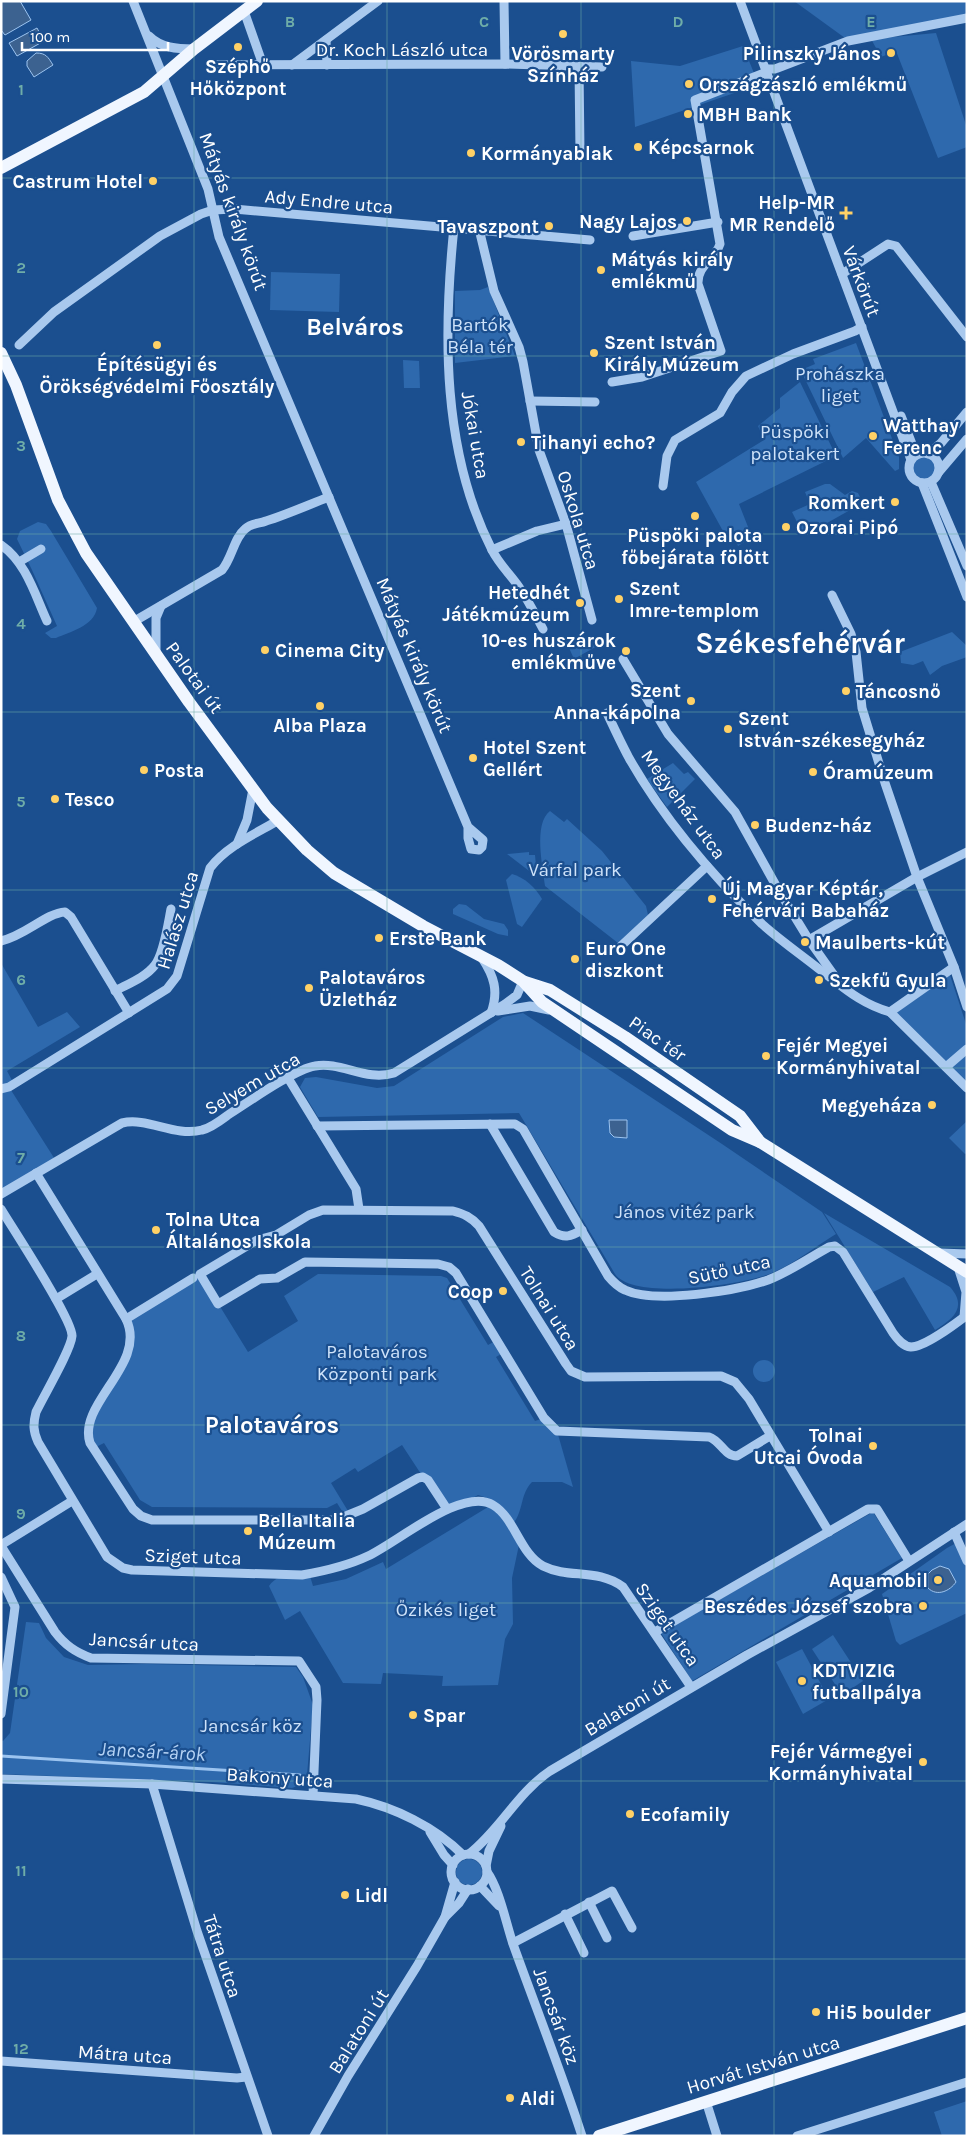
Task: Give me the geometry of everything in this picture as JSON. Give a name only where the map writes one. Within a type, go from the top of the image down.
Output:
[{"type":"main road","points":[[1,168],[144,92],[194,49],[257,1]]},
{"type":"main road","name":"Palotai út","points":[[1,353],[16,385],[46,470],[68,521],[86,553],[252,789],[307,850],[334,873],[376,899],[456,942]]},
{"type":"main road","name":"Piac tér","points":[[456,942],[480,954],[523,981],[550,990],[625,1037],[740,1116],[760,1142]]},
{"type":"main road","name":"Piac tér","points":[[523,981],[542,1002],[732,1130],[760,1142],[962,1269]]},
{"type":"main road","name":"Horvát István utca","points":[[599,2136],[967,2018]]},
{"type":"street","name":"Mátyás király körút","points":[[133,1],[164,74],[208,189],[219,237],[468,827]]},
{"type":"street","points":[[292,65],[378,1]]},
{"type":"street","points":[[504,1],[506,64]]},
{"type":"street","name":"Várkörút","points":[[740,1],[912,444],[924,454],[932,456],[938,464],[938,473]]},
{"type":"street","name":"Várkörút","points":[[746,1],[768,70]]},
{"type":"street","points":[[244,10],[263,65]]},
{"type":"street","points":[[612,382],[642,377],[721,351],[697,276],[719,249],[720,244],[718,222],[695,100],[768,70],[861,38],[967,18]]},
{"type":"street","points":[[147,34],[157,42],[169,47],[194,49]]},
{"type":"street","points":[[324,66],[326,40]]},
{"type":"street","name":"Dr. Koch László utca","points":[[214,65],[506,64],[602,67]]},
{"type":"street","points":[[579,67],[580,153]]},
{"type":"street","name":"Ady Endre utca","points":[[19,345],[54,312],[160,236],[201,214],[213,210],[234,209],[590,240]]},
{"type":"street","points":[[633,236],[718,222]]},
{"type":"street","name":"Jókai utca","points":[[454,227],[448,331],[452,404],[460,456],[478,517],[492,550],[502,567],[529,602],[543,629]]},
{"type":"street","name":"Oskola utca","points":[[480,229],[494,291],[521,355],[539,450],[566,524],[592,620]]},
{"type":"street","points":[[844,273],[888,244],[900,249],[967,337]]},
{"type":"street","name":"Várkörút","points":[[844,273],[911,460],[910,475],[913,479],[926,482]]},
{"type":"street","points":[[662,486],[667,456],[674,440],[720,413],[732,392],[746,376],[793,354],[855,331],[862,326]]},
{"type":"street","points":[[530,401],[595,402]]},
{"type":"street","points":[[911,460],[941,443],[967,412]]},
{"type":"street","points":[[926,482],[938,473],[967,439]]},
{"type":"street","name":"Várkörút","points":[[926,482],[967,566]]},
{"type":"street","name":"Várkörút","points":[[926,482],[967,597]]},
{"type":"street","points":[[133,622],[222,570],[227,565],[239,535],[245,528],[329,497]]},
{"type":"street","points":[[492,550],[537,530],[566,524]]},
{"type":"street","points":[[1,545],[11,552],[19,562],[47,621]]},
{"type":"street","points":[[19,562],[41,549]]},
{"type":"street","points":[[832,595],[851,634],[856,652],[858,707],[916,877],[954,966],[967,1007]]},
{"type":"street","points":[[156,654],[156,618],[163,604]]},
{"type":"street","points":[[623,659],[668,734],[735,812],[779,891],[809,940],[826,961],[838,983]]},
{"type":"street","name":"Megyeház utca","points":[[607,713],[629,757],[650,792],[707,866],[763,925],[858,999],[890,1012]]},
{"type":"street","points":[[237,844],[247,820],[252,789]]},
{"type":"street","name":"Halász utca","points":[[1,1089],[8,1087],[163,992],[174,982],[207,874],[215,862],[237,844],[279,820]]},
{"type":"street","points":[[809,940],[916,877],[967,852]]},
{"type":"street","points":[[621,946],[707,866]]},
{"type":"street","name":"Halász utca","points":[[116,992],[148,972],[155,965],[159,957],[172,909]]},
{"type":"street","points":[[1,941],[22,935],[58,913],[65,912],[71,917],[129,1013]]},
{"type":"street","points":[[480,954],[492,974],[495,984],[496,996],[491,1013]]},
{"type":"street","points":[[954,966],[890,1012],[967,1088]]},
{"type":"street","name":"Selyem utca","points":[[1,1194],[122,1123],[132,1121],[179,1131],[202,1130],[288,1078],[307,1068],[319,1065],[367,1075],[384,1076],[394,1074],[517,995],[523,981]]},
{"type":"street","name":"Selyem utca","points":[[491,1013],[530,1006],[561,1014]]},
{"type":"street","points":[[946,1067],[967,1049]]},
{"type":"street","points":[[288,1078],[356,1189],[359,1209]]},
{"type":"street","points":[[490,1124],[554,1232],[561,1236],[569,1237],[582,1230]]},
{"type":"street","name":"Sütő utca","points":[[317,1126],[515,1124],[523,1129],[608,1276],[625,1290],[636,1294],[684,1295],[755,1284],[776,1277],[834,1246],[843,1252],[898,1341],[913,1347],[922,1345],[965,1316]]},
{"type":"street","points":[[36,1173],[126,1319],[131,1333],[128,1352],[88,1427],[90,1443],[133,1510],[141,1516],[152,1520],[336,1520],[363,1510],[418,1478],[424,1477],[447,1509]]},
{"type":"street","name":"Sziget utca","points":[[1,1209],[69,1323],[72,1337],[70,1345],[36,1412],[33,1422],[34,1432],[72,1501],[107,1557],[123,1568],[132,1570],[302,1575],[346,1565],[383,1549],[447,1509],[470,1500],[493,1504],[504,1515],[530,1555],[542,1566],[552,1570],[608,1578],[623,1587],[692,1687]]},
{"type":"street","name":"Tolnai utca","points":[[126,1319],[257,1240],[276,1235],[318,1211],[329,1209],[453,1211],[472,1218],[487,1238],[538,1322],[571,1371],[585,1377],[722,1376],[735,1382],[742,1389],[829,1532]]},
{"type":"street","points":[[938,1254],[967,1254]]},
{"type":"street","points":[[196,1276],[218,1304],[260,1279],[277,1278],[300,1264],[311,1261],[438,1264],[450,1266],[544,1418],[557,1431],[709,1437],[716,1440],[732,1456],[737,1456],[770,1436]]},
{"type":"street","points":[[962,1269],[966,1292],[965,1316]]},
{"type":"street","points":[[56,1300],[98,1274]]},
{"type":"street","points":[[1,1546],[72,1501]]},
{"type":"street","points":[[655,1632],[868,1509],[877,1510],[909,1561]]},
{"type":"street","name":"Balatoni út","points":[[486,1869],[489,1851],[504,1820],[520,1797],[543,1776],[692,1687],[850,1599],[967,1524]]},
{"type":"street","points":[[954,1532],[967,1562]]},
{"type":"street","name":"Jancsár utca","points":[[1,1546],[55,1632],[63,1642],[80,1654],[91,1658],[299,1661],[316,1687],[313,1795]]},
{"type":"street","points":[[1,1577],[15,1607],[6,1649],[1,1714]]},
{"type":"street","name":"Bakony utca","points":[[1,1779],[152,1784],[346,1798],[377,1804],[397,1811],[466,1854]]},
{"type":"street","name":"Tátra utca","points":[[152,1784],[197,1932],[268,2136]]},
{"type":"street","name":"Balatoni út","points":[[466,1854],[504,1820]]},
{"type":"street","name":"Bakony utca","points":[[429,1830],[444,1855],[453,1865]]},
{"type":"street","points":[[466,1854],[479,1857],[486,1869],[484,1882],[480,1886],[468,1889],[460,1887],[455,1882],[452,1871],[453,1865],[466,1854]]},
{"type":"street","name":"Jancsár köz","points":[[486,1869],[497,1891],[513,1943],[563,2076],[582,2136]]},
{"type":"street","name":"Balatoni út","points":[[314,2136],[348,2076],[417,1966],[445,1917],[455,1882]]},
{"type":"street","name":"Jancsár köz","points":[[480,1886],[501,1908]]},
{"type":"street","name":"Balatoni út","points":[[445,1917],[459,1903],[468,1889]]},
{"type":"street","points":[[513,1943],[612,1891],[632,1928]]},
{"type":"street","points":[[589,1902],[607,1938]]},
{"type":"street","points":[[565,1914],[584,1953]]},
{"type":"street","name":"Mátra utca","points":[[1,2061],[237,2078],[246,2077]]},
{"type":"street","points":[[797,2136],[967,2082]]},
{"type":"street","points":[[706,2101],[717,2136]]},
{"type":"green space","points":[[794,1],[967,1],[967,18],[845,38]]},
{"type":"green space","points":[[936,33],[967,128],[967,147],[938,158],[896,51],[881,57],[871,39]]},
{"type":"green space","points":[[743,46],[760,88],[749,88],[635,127],[631,61],[680,66]]},
{"type":"green space","points":[[271,272],[340,274],[339,312],[270,310]]},
{"type":"green space","name":"Bartók Béla tér","points":[[488,287],[515,356],[455,363],[455,291],[480,290]]},
{"type":"green space","name":"Prohászka liget","points":[[856,343],[899,457],[899,469],[895,471],[866,438],[843,458],[801,370],[815,364],[813,359]]},
{"type":"green space","points":[[403,360],[419,361],[420,388],[404,388]]},
{"type":"green space","name":"Püspöki palotakert","points":[[800,382],[836,456],[739,504],[752,537],[738,546],[735,539],[729,542],[696,482],[764,440],[758,426],[780,408],[780,398]]},
{"type":"green space","points":[[924,455],[933,459],[937,468],[933,477],[924,481],[915,477],[911,468],[915,459]]},
{"type":"green space","points":[[825,484],[830,484],[845,495],[852,491],[858,493],[861,499],[859,505],[804,536],[792,512],[810,504],[805,492]]},
{"type":"green space","points":[[38,522],[46,524],[51,531],[97,608],[95,614],[86,624],[56,638],[51,638],[45,633],[57,626],[17,539],[20,531]]},
{"type":"green space","points":[[952,632],[967,646],[967,657],[942,666],[930,675],[923,661],[913,665],[901,663],[900,652]]},
{"type":"green space","points":[[597,638],[599,645],[574,659],[566,641]]},
{"type":"green space","points":[[673,763],[684,774],[688,772],[695,779],[667,807],[647,779]]},
{"type":"green space","name":"Várfal park","points":[[550,811],[564,822],[567,819],[602,851],[646,906],[648,915],[618,943],[545,886],[540,835],[545,817]]},
{"type":"green space","points":[[529,852],[529,855],[535,855],[537,877],[507,854]]},
{"type":"green space","points":[[512,874],[529,884],[542,899],[522,927],[517,924],[506,880]]},
{"type":"green space","points":[[459,904],[466,905],[484,919],[504,924],[508,930],[508,936],[498,934],[453,914],[453,909]]},
{"type":"green space","points":[[1,963],[38,1027],[67,1012],[80,1027],[7,1071],[14,1084],[9,1087],[56,1161],[1,1194]]},
{"type":"green space","points":[[950,975],[967,1027],[967,1088],[893,1015]]},
{"type":"green space","name":"János vitéz park","points":[[523,1013],[822,1212],[836,1234],[798,1259],[760,1277],[740,1282],[691,1288],[666,1289],[644,1287],[626,1282],[615,1274],[519,1113],[318,1117],[300,1087],[305,1078],[316,1077],[377,1088],[394,1086],[503,1017]]},
{"type":"green space","points":[[967,1121],[967,1153],[965,1154],[949,1138]]},
{"type":"green space","points":[[824,1213],[950,1287],[958,1301],[956,1312],[935,1330],[904,1277],[873,1292]]},
{"type":"green space","name":"Palotaváros Központi park","points":[[200,1274],[248,1352],[298,1321],[284,1296],[318,1274],[441,1276],[447,1278],[488,1345],[497,1340],[503,1353],[496,1357],[535,1421],[544,1418],[557,1431],[573,1487],[562,1482],[532,1482],[528,1487],[513,1524],[498,1506],[478,1495],[447,1509],[402,1445],[358,1472],[355,1468],[331,1483],[348,1511],[342,1511],[337,1503],[327,1508],[152,1507],[140,1500],[104,1443],[94,1448],[88,1427],[128,1352],[126,1319]]},
{"type":"green space","points":[[764,1360],[774,1367],[775,1371],[768,1381],[764,1382],[754,1375],[753,1371],[760,1361]]},
{"type":"green space","name":"Őzikés liget","points":[[493,1504],[520,1540],[512,1578],[513,1624],[505,1639],[498,1685],[442,1686],[443,1676],[383,1673],[381,1684],[343,1683],[300,1611],[285,1620],[269,1586],[282,1577],[310,1576],[313,1586],[346,1579],[383,1562],[386,1569]]},
{"type":"green space","points":[[873,1512],[902,1558],[692,1681],[661,1633]]},
{"type":"green space","points":[[960,1541],[967,1563],[967,1613],[900,1645],[896,1641],[882,1594],[947,1548]]},
{"type":"green space","name":"Jancsár köz","points":[[26,1622],[39,1623],[46,1638],[64,1657],[88,1665],[146,1664],[296,1667],[303,1677],[313,1705],[307,1775],[300,1785],[292,1788],[211,1782],[1,1774],[1,1740],[3,1741],[10,1733]]},
{"type":"green space","points":[[833,1635],[863,1681],[842,1695],[812,1649]]},
{"type":"green space","name":"KDTVIZIG futballpálya","points":[[802,1649],[829,1699],[803,1714],[776,1662]]},
{"type":"green space","points":[[469,1859],[478,1863],[482,1872],[478,1881],[469,1885],[460,1881],[456,1872],[460,1863]]},
{"type":"green space","points":[[967,2101],[967,2136],[942,2136],[934,2112]]},
{"type":"shaded area","points":[[1,1],[20,1],[31,20],[5,35],[1,30]]},
{"type":"shaded area","points":[[37,28],[44,41],[17,56],[9,43]]},
{"type":"shaded area","points":[[36,53],[46,56],[53,65],[34,77],[27,66],[27,61]]},
{"type":"shaded area","points":[[609,1120],[627,1120],[627,1138],[614,1137],[610,1133]]},
{"type":"shaded area","points":[[940,1566],[949,1569],[956,1582],[943,1592],[935,1592],[928,1588],[928,1574]]},
{"type":"waterway","name":"Jancsár-árok","points":[[1,1756],[300,1775]]},
{"type":"place","name":"Vörösmarty Színház","points":[[563,34]]},
{"type":"place","name":"Széphő Hőközpont","points":[[238,47]]},
{"type":"place","name":"Pilinszky János","points":[[891,53]]},
{"type":"place","name":"Országzászló emlékmű","points":[[689,84]]},
{"type":"place","name":"MBH Bank","points":[[688,114]]},
{"type":"place","name":"Képcsarnok","points":[[638,147]]},
{"type":"place","name":"Kormányablak","points":[[471,153]]},
{"type":"place","name":"Castrum Hotel","points":[[153,181]]},
{"type":"place","name":"Help-MR MR Rendelő","points":[[846,213]]},
{"type":"place","name":"Nagy Lajos","points":[[687,221]]},
{"type":"place","name":"Tavaszpont","points":[[549,226]]},
{"type":"place","name":"Mátyás király emlékmű","points":[[601,270]]},
{"type":"place","name":"Építésügyi és Örökségvédelmi Főosztály","points":[[157,345]]},
{"type":"place","name":"Szent István Király Múzeum","points":[[594,353]]},
{"type":"place","name":"Watthay Ferenc","points":[[873,436]]},
{"type":"place","name":"Tihanyi echo?","points":[[521,442]]},
{"type":"place","name":"Romkert","points":[[895,502]]},
{"type":"place","name":"Püspöki palota főbejárata fölött","points":[[695,516]]},
{"type":"place","name":"Ozorai Pipó","points":[[786,527]]},
{"type":"place","name":"Szent Imre-templom","points":[[619,599]]},
{"type":"place","name":"Hetedhét Játékmúzeum","points":[[580,603]]},
{"type":"place","name":"Cinema City","points":[[265,650]]},
{"type":"place","name":"10-es huszárok emlékműve","points":[[626,651]]},
{"type":"place","name":"Táncosnő","points":[[846,691]]},
{"type":"place","name":"Szent Anna-kápolna","points":[[691,701]]},
{"type":"place","name":"Alba Plaza","points":[[320,706]]},
{"type":"place","name":"Szent István-székesegyház","points":[[728,729]]},
{"type":"place","name":"Hotel Szent Gellért","points":[[473,758]]},
{"type":"place","name":"Posta","points":[[144,770]]},
{"type":"place","name":"Óramúzeum","points":[[813,772]]},
{"type":"place","name":"Tesco","points":[[55,799]]},
{"type":"place","name":"Budenz-ház","points":[[755,825]]},
{"type":"place","name":"Új Magyar Képtár, Fehérvári Babaház","points":[[712,899]]},
{"type":"place","name":"Erste Bank","points":[[379,938]]},
{"type":"place","name":"Maulberts-kút","points":[[805,942]]},
{"type":"place","name":"Euro One diszkont","points":[[575,959]]},
{"type":"place","name":"Szekfű Gyula","points":[[819,980]]},
{"type":"place","name":"Palotaváros Üzletház","points":[[309,988]]},
{"type":"place","name":"Fejér Megyei Kormányhivatal","points":[[766,1056]]},
{"type":"place","name":"Megyeháza","points":[[932,1105]]},
{"type":"place","name":"Tolna Utca Általános Iskola","points":[[156,1230]]},
{"type":"place","name":"Coop","points":[[503,1291]]},
{"type":"place","name":"Tolnai Utcai Óvoda","points":[[873,1446]]},
{"type":"place","name":"Bella Italia Múzeum","points":[[248,1531]]},
{"type":"place","name":"Aquamobil","points":[[938,1580]]},
{"type":"place","name":"Beszédes József szobra","points":[[923,1606]]},
{"type":"place","name":"KDTVIZIG futballpálya","points":[[802,1681]]},
{"type":"place","name":"Spar","points":[[413,1715]]},
{"type":"place","name":"Fejér Vármegyei Kormányhivatal","points":[[923,1762]]},
{"type":"place","name":"Ecofamily","points":[[630,1814]]},
{"type":"place","name":"Lidl","points":[[345,1895]]},
{"type":"place","name":"Hi5 boulder","points":[[816,2012]]},
{"type":"place","name":"Aldi","points":[[510,2098]]},
{"type":"district","name":"Belváros","points":[[355,327]]},
{"type":"district","name":"Székesfehérvár","points":[[800,643]]},
{"type":"district","name":"Palotaváros","points":[[272,1425]]}]
